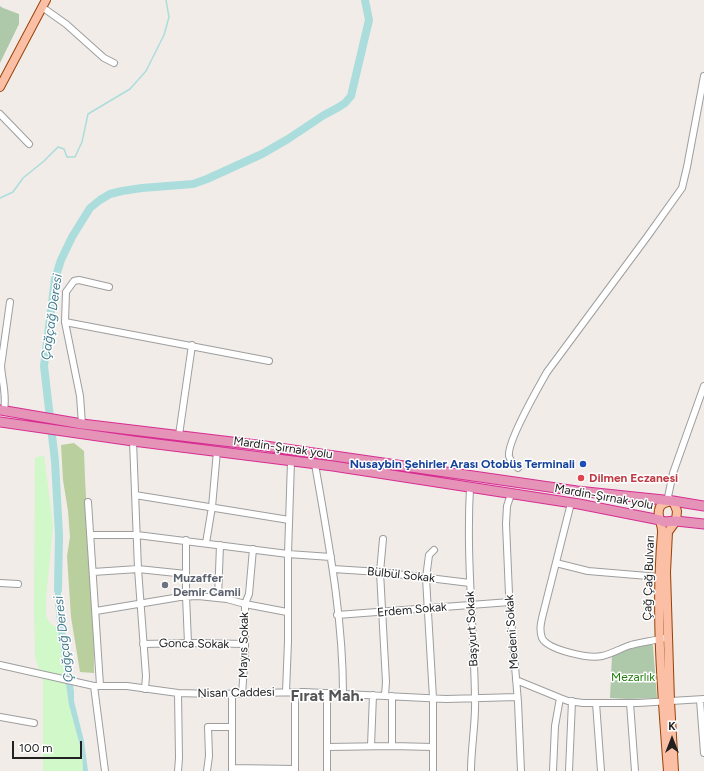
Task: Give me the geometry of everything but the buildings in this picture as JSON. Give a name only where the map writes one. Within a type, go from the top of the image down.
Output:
[{"type":"highway","name":"Mardin-Şırnak yolu","points":[[2,410],[82,424],[179,435],[577,491],[673,501],[704,506]]},
{"type":"highway","name":"Mardin-Şırnak yolu","points":[[0,422],[133,441],[315,464],[571,502],[664,522],[676,521],[704,524]]},
{"type":"main road","points":[[1,83],[44,3]]},
{"type":"main road","points":[[673,501],[677,511],[676,521]]},
{"type":"main road","name":"Çağ Çağ Bulvarı","points":[[664,638],[658,599],[662,528],[658,511],[661,505],[673,501]]},
{"type":"main road","name":"Çağ Çağ Bulvarı","points":[[668,771],[664,638],[666,572],[668,532],[676,521]]},
{"type":"main road","name":"Çağ Çağ Bulvarı","points":[[666,701],[674,771]]},
{"type":"street","points":[[44,3],[104,58],[114,63]]},
{"type":"street","points":[[518,468],[509,456],[512,443],[535,392],[559,355],[682,188],[704,76]]},
{"type":"street","points":[[0,114],[29,144]]},
{"type":"street","points":[[82,424],[80,396],[65,322],[66,292],[74,281],[79,280],[109,287]]},
{"type":"street","points":[[2,410],[6,400],[1,366],[10,302]]},
{"type":"street","points":[[65,322],[269,361]]},
{"type":"street","points":[[179,435],[192,346]]},
{"type":"street","points":[[673,501],[668,496],[673,473],[704,386]]},
{"type":"street","points":[[133,441],[142,644],[146,676],[145,689]]},
{"type":"street","points":[[206,543],[212,507],[217,451]]},
{"type":"street","points":[[286,692],[291,461]]},
{"type":"street","points":[[315,464],[333,569],[343,662],[343,693]]},
{"type":"street","name":"Başyurt Sokak","points":[[470,488],[470,583],[475,699],[471,771]]},
{"type":"street","name":"Medeni Sokak","points":[[511,494],[507,506],[506,524],[510,602],[518,698],[521,771]]},
{"type":"street","points":[[135,495],[289,520]]},
{"type":"street","points":[[88,502],[96,611],[97,685],[106,771]]},
{"type":"street","points":[[571,502],[543,614],[540,630],[543,639],[550,646],[577,655],[591,657],[602,656],[631,645],[664,638]]},
{"type":"street","points":[[91,535],[137,535],[288,554],[331,557]]},
{"type":"street","points":[[383,539],[380,572],[386,682],[385,695]]},
{"type":"street","points":[[186,540],[188,643]]},
{"type":"street","points":[[218,598],[220,545]]},
{"type":"street","name":"Mayıs Sokak","points":[[242,694],[244,604],[249,594],[253,549]]},
{"type":"street","points":[[433,771],[433,698],[426,578],[429,555],[434,550]]},
{"type":"street","points":[[556,563],[588,570],[660,577]]},
{"type":"street","points":[[93,572],[138,569],[186,574]]},
{"type":"street","name":"Bülbül Sokak","points":[[333,569],[380,572],[470,583]]},
{"type":"street","points":[[0,583],[18,584]]},
{"type":"street","points":[[96,611],[141,602],[186,596],[227,599],[244,604],[287,612]]},
{"type":"street","name":"Erdem Sokak","points":[[338,615],[510,602]]},
{"type":"street","name":"Gonca Sokak","points":[[142,644],[244,644]]},
{"type":"street","name":"Nisan Caddesi","points":[[0,665],[86,684],[127,686],[178,693],[242,694],[295,692],[343,693],[446,699],[518,698]]},
{"type":"street","points":[[516,680],[560,698],[572,701],[630,703],[702,699],[704,752]]},
{"type":"street","points":[[232,694],[232,770],[295,770],[295,692]]},
{"type":"street","points":[[178,693],[178,771]]},
{"type":"street","points":[[327,693],[327,771]]},
{"type":"street","points":[[371,746],[373,695]]},
{"type":"street","points":[[392,696],[392,746]]},
{"type":"street","points":[[553,771],[555,726],[560,698]]},
{"type":"street","points":[[569,771],[572,701]]},
{"type":"street","points":[[596,703],[601,771]]},
{"type":"street","points":[[630,703],[634,771]]},
{"type":"street","points":[[0,717],[34,723]]},
{"type":"street","points":[[207,771],[209,756],[208,727],[232,727]]},
{"type":"street","points":[[327,747],[433,747]]},
{"type":"green space","points":[[0,6],[19,14],[19,24],[0,63]]},
{"type":"green space","points":[[74,443],[84,451],[92,590],[94,673],[80,672],[71,617],[67,556],[70,537],[63,480],[61,445]]},
{"type":"green space","points":[[44,455],[53,526],[46,598],[46,616],[50,623],[58,629],[69,705],[82,753],[83,771],[43,771],[43,681],[35,657],[34,607],[35,458]]},
{"type":"green space","name":"Mezarlık","points":[[652,644],[657,698],[610,698],[612,655],[624,650]]},
{"type":"water","points":[[58,580],[60,582],[62,610],[74,701],[84,741],[88,771],[83,771],[82,753],[69,705],[55,603],[55,583]]},
{"type":"waterway","points":[[0,198],[13,192],[23,178],[58,147],[64,149],[67,157],[75,157],[82,142],[88,114],[130,89],[146,71],[164,35],[169,17],[166,0]]},
{"type":"waterway","name":"Çağçağ Deresi","points":[[58,590],[59,535],[55,461],[44,366],[55,279],[61,260],[72,237],[90,208],[110,194],[142,188],[193,184],[207,179],[262,154],[345,103],[351,96],[369,20],[365,0]]},
{"type":"place","name":"Nusaybin Şehirler Arası Otobüs Terminali","points":[[583,464]]},
{"type":"place","name":"Dilmen Eczanesi","points":[[581,478]]},
{"type":"place","name":"Muzaffer Demir Camii","points":[[165,585]]},
{"type":"district","name":"Fırat Mah.","points":[[327,696]]}]
